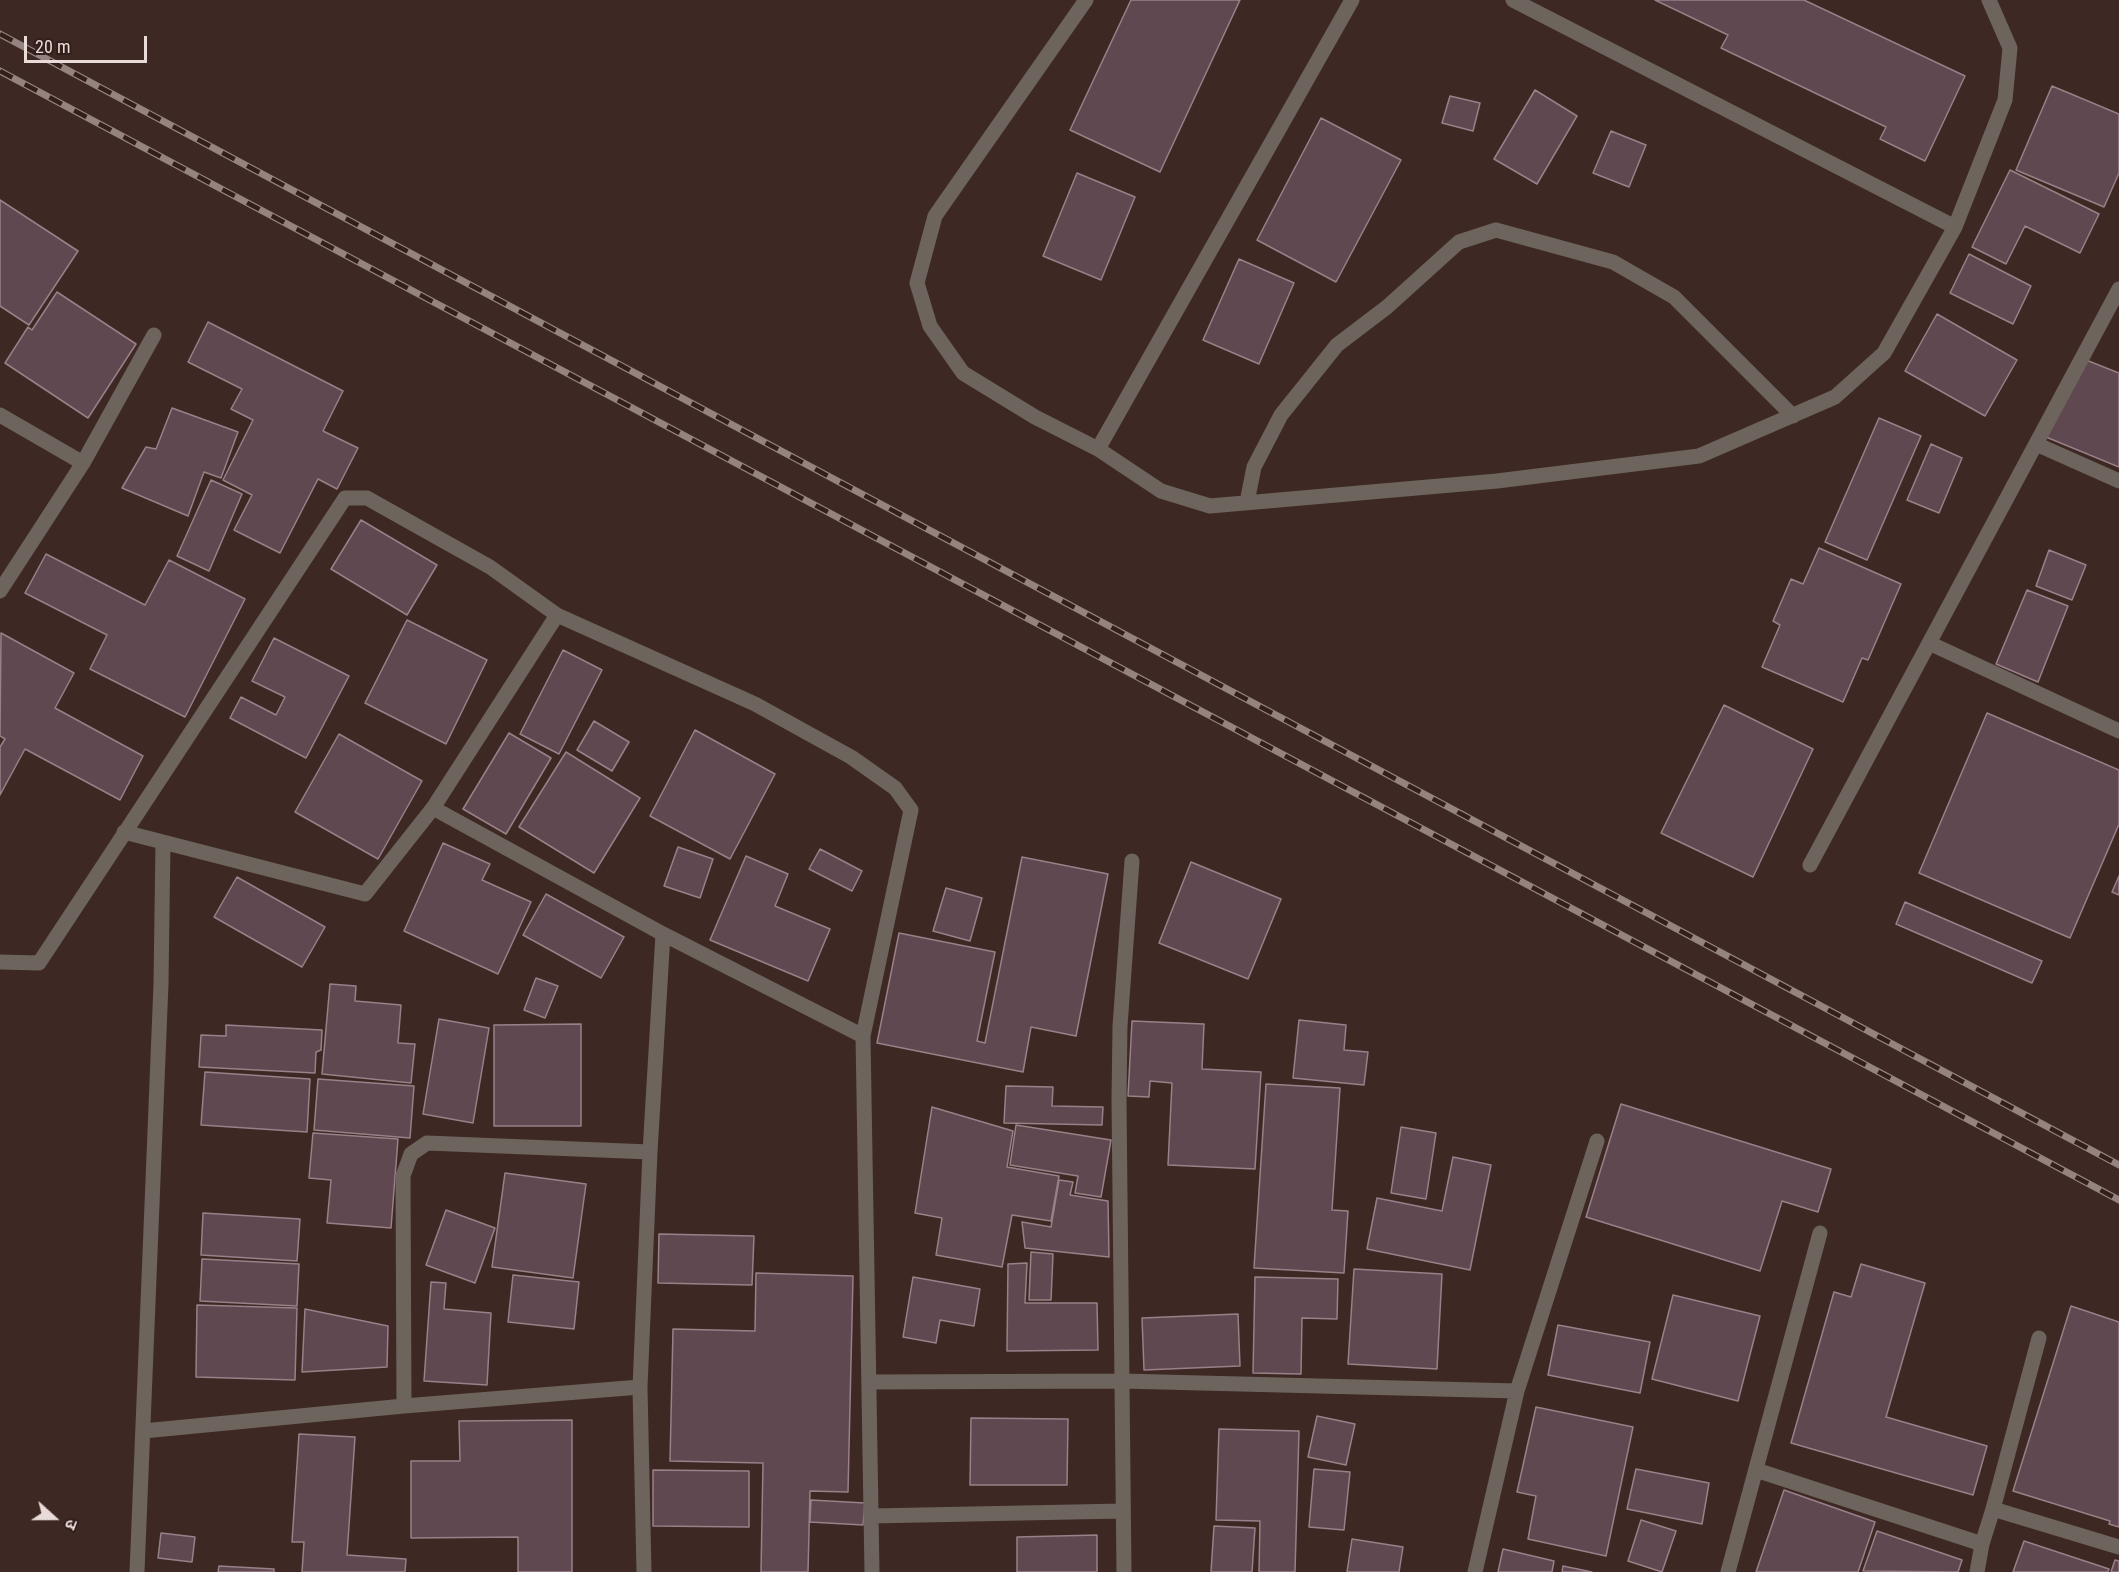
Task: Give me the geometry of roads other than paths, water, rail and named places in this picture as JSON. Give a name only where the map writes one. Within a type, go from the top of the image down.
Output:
[{"type":"street","points":[[1086,0],[935,216],[917,283],[930,326],[963,373],[1035,417],[1098,449],[1161,491],[1210,506],[1497,481],[1699,456],[1835,397],[1884,353],[1955,227],[2005,100],[2010,48],[1989,0]]},
{"type":"street","points":[[1098,449],[1352,0]]},
{"type":"street","points":[[1513,0],[1955,227]]},
{"type":"street","points":[[1247,502],[1254,467],[1281,415],[1337,345],[1387,307],[1459,242],[1496,230],[1613,262],[1674,297],[1793,416]]},
{"type":"street","points":[[1810,864],[2119,289]]},
{"type":"street","points":[[0,591],[83,463],[154,335]]},
{"type":"street","points":[[0,415],[83,463]]},
{"type":"street","points":[[2036,444],[2119,481]]},
{"type":"street","points":[[0,962],[39,963],[345,498],[367,498],[490,567],[557,615],[755,704],[850,757],[895,788],[911,810],[863,1036],[872,1572]]},
{"type":"street","points":[[124,832],[365,894],[432,808],[557,615]]},
{"type":"street","points":[[1929,643],[2119,731]]},
{"type":"street","points":[[432,808],[663,934],[863,1036]]},
{"type":"street","points":[[137,1572],[161,984],[163,842]]},
{"type":"street","points":[[1124,1572],[1119,1090],[1120,1026],[1132,861]]},
{"type":"street","points":[[645,1572],[640,1387],[650,1152],[663,934]]},
{"type":"street","points":[[1475,1572],[1517,1391],[1597,1141]]},
{"type":"street","points":[[404,1406],[403,1176],[411,1154],[428,1143],[650,1152]]},
{"type":"street","points":[[1728,1572],[1820,1233]]},
{"type":"street","points":[[1977,1572],[1982,1544],[2039,1338]]},
{"type":"street","points":[[869,1382],[1122,1381],[1517,1391]]},
{"type":"street","points":[[143,1431],[404,1406],[640,1387]]},
{"type":"street","points":[[1756,1470],[1982,1544]]},
{"type":"street","points":[[1993,1509],[2119,1547]]},
{"type":"street","points":[[871,1516],[1123,1511]]},
{"type":"railway","points":[[0,34],[2119,1165]]},
{"type":"railway","points":[[0,71],[2119,1200]]}]
